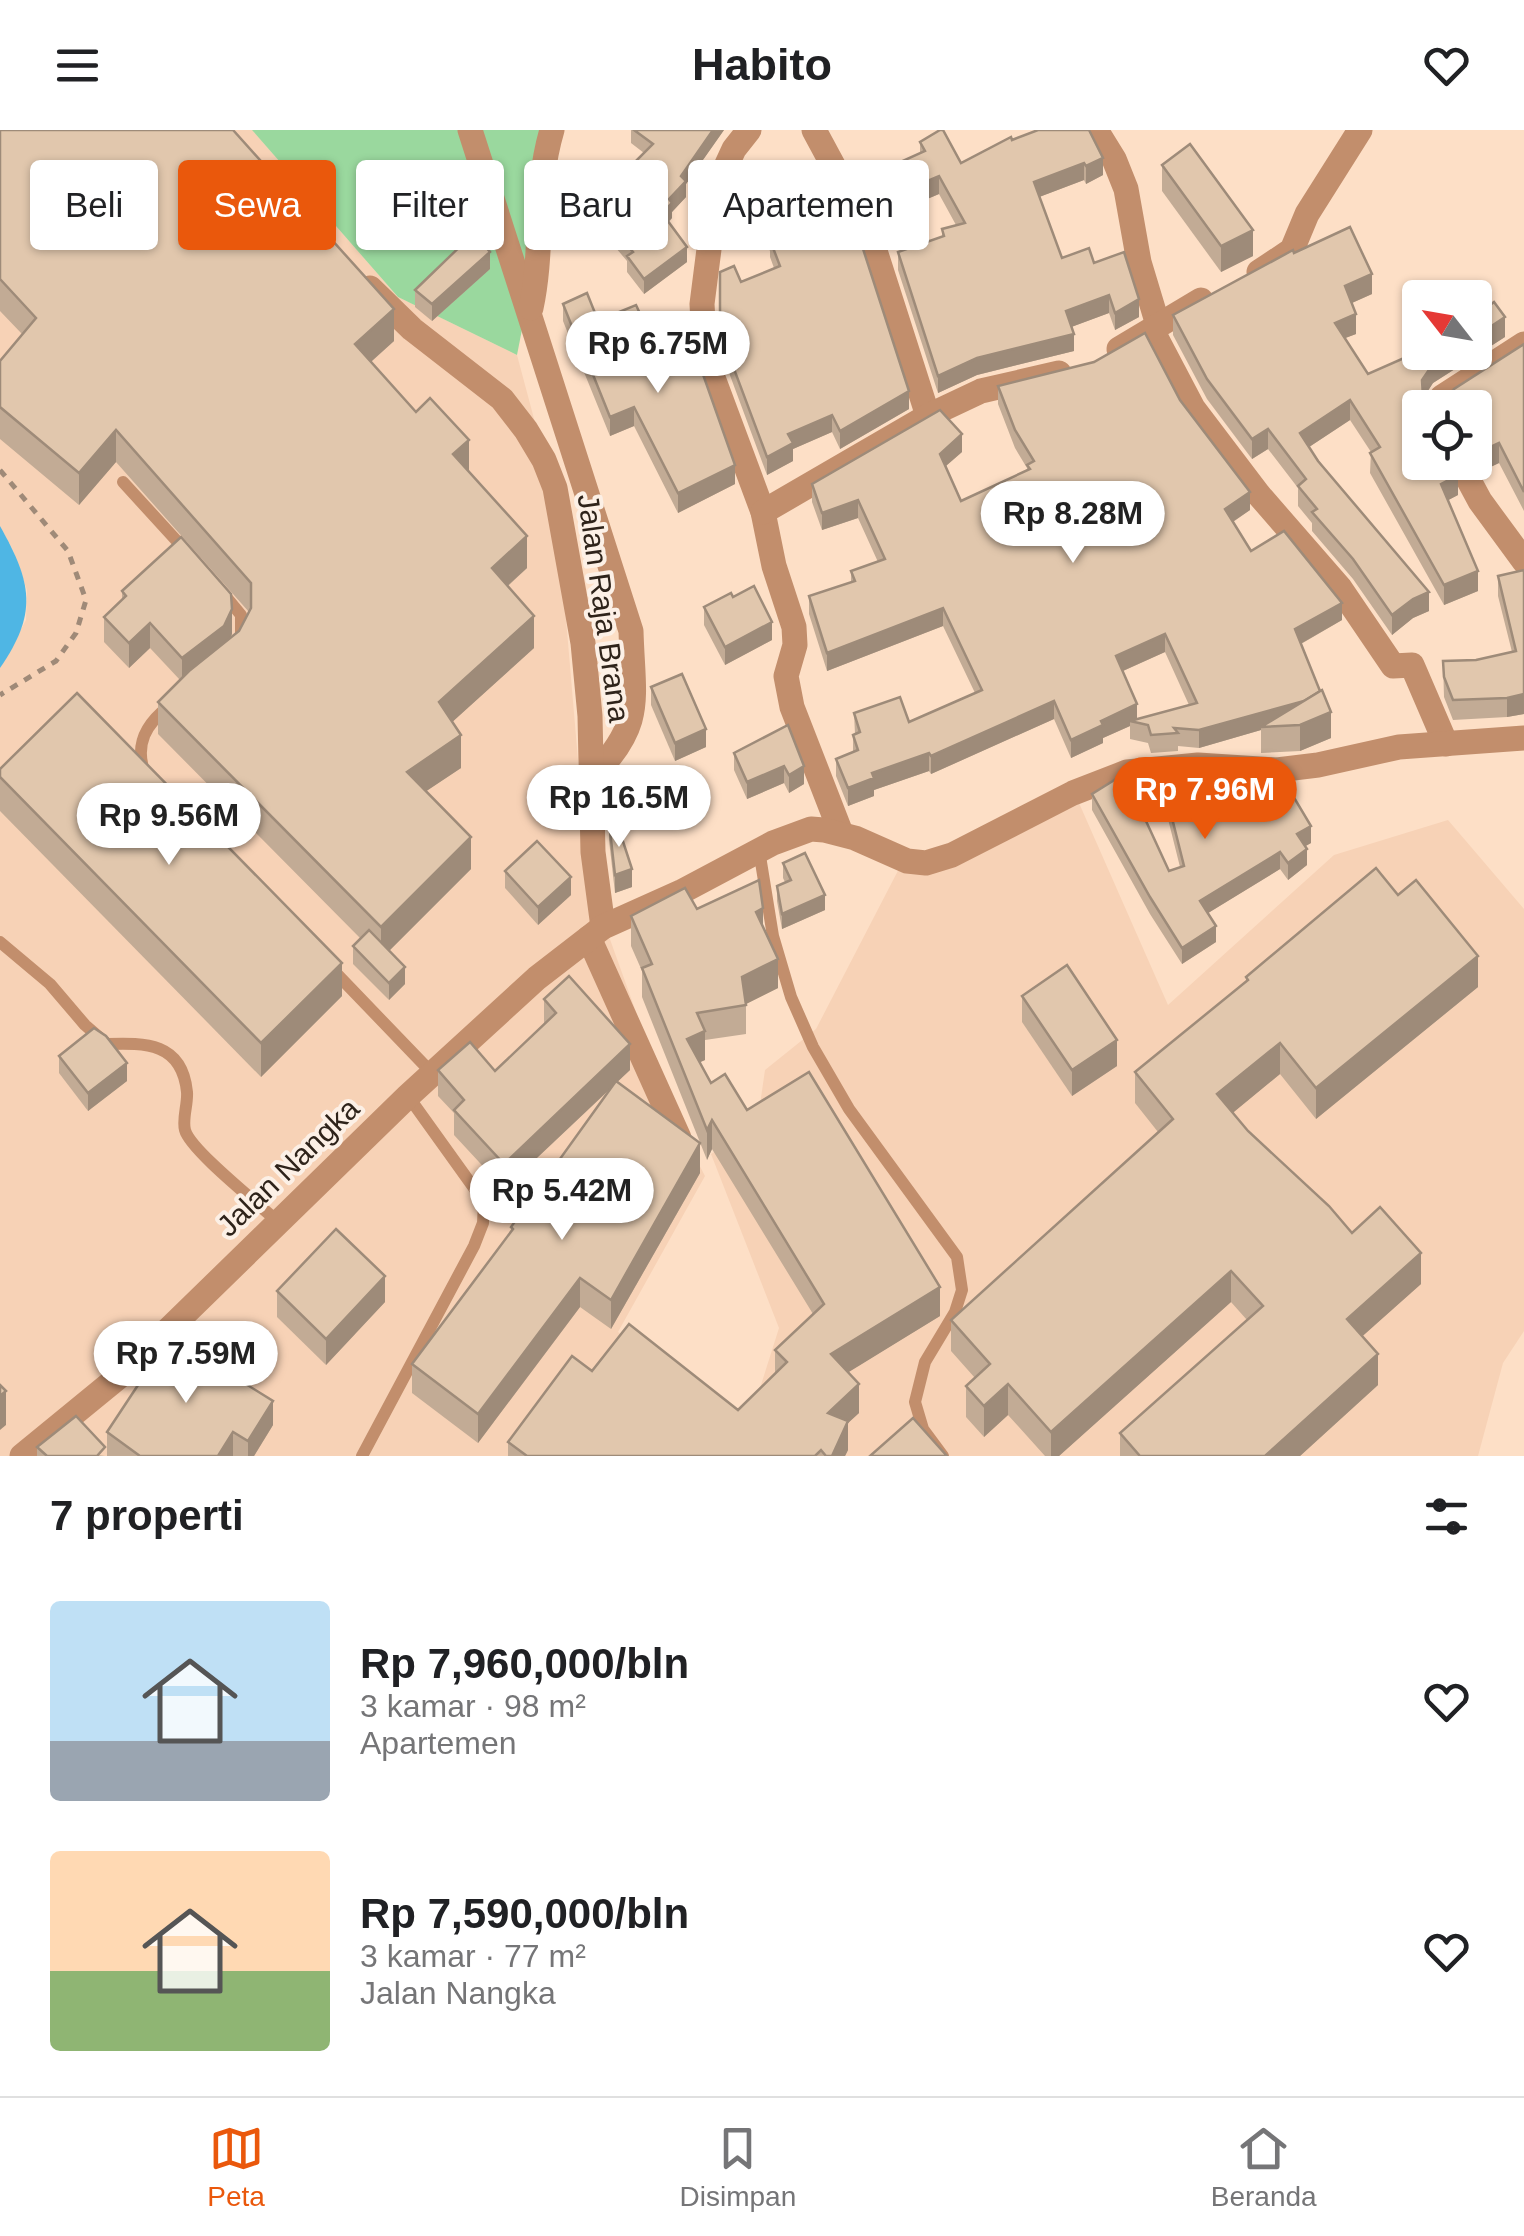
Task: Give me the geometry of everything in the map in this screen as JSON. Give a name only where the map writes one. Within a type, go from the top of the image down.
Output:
[{"type":"street","points":[[470,130],[631,631],[634,708],[627,735],[592,776]]},
{"type":"street","points":[[530,311],[539,272],[541,172],[552,130]]},
{"type":"street","points":[[748,130],[722,175],[702,304],[704,340],[712,375],[763,512],[774,566],[794,627],[786,676],[792,707],[841,832],[888,855],[926,863],[952,854],[1073,793],[1128,772],[1198,765],[1277,770],[1399,747],[1524,738]]},
{"type":"street","points":[[814,130],[869,232],[928,416]]},
{"type":"street","points":[[1096,130],[1126,189],[1155,328],[1192,408],[1340,588],[1393,666],[1412,665],[1446,744]]},
{"type":"street","points":[[763,512],[928,416],[1006,383],[1095,362],[1292,250],[1307,214],[1360,130]]},
{"type":"street","name":"Jalan Raja Brana","points":[[349,264],[412,329],[502,400],[544,460],[555,488],[580,625],[590,716],[596,933],[679,1138]]},
{"type":"street","points":[[1453,390],[1524,344]]},
{"type":"street","points":[[1469,480],[1524,561]]},
{"type":"street","name":"Jalan Nangka","points":[[22,1456],[128,1370],[432,1072],[537,978],[596,933],[759,850],[811,829],[841,832]]},
{"type":"lane","points":[[123,482],[197,563]]},
{"type":"lane","points":[[210,576],[241,615],[241,640],[231,657]]},
{"type":"lane","points":[[153,786],[142,768],[140,748],[156,716],[184,694]]},
{"type":"lane","points":[[759,850],[773,936],[791,997],[813,1047],[849,1109],[957,1257],[962,1290],[955,1312],[925,1362],[915,1402],[923,1429],[943,1456]]},
{"type":"lane","points":[[0,942],[50,984],[106,1044],[156,1045],[175,1060],[187,1092],[184,1130],[195,1146],[278,1222]]},
{"type":"lane","points":[[326,963],[432,1072]]},
{"type":"lane","points":[[362,1456],[483,1223],[484,1202],[408,1096]]},
{"type":"path","points":[[0,470],[68,551],[86,600],[76,633],[56,660],[0,696]]},
{"type":"shaded area","points":[[0,130],[252,130],[278,160],[178,160],[178,250],[336,250],[336,226],[398,297],[517,355],[556,501],[588,878],[673,1115],[705,1176],[618,1332],[749,1423],[779,1328],[711,1154],[757,1125],[765,1070],[816,1029],[903,861],[1079,803],[1168,1005],[1334,855],[1448,820],[1524,909],[1524,1331],[1503,1363],[1478,1456],[0,1456],[0,668],[26,620],[27,590],[0,526]]},
{"type":"green space","points":[[252,130],[561,130],[555,160],[524,160],[524,250],[538,250],[517,355],[398,297],[357,250],[504,250],[504,160],[356,160],[356,249],[336,226],[336,160],[278,160]]},
{"type":"water","points":[[0,526],[19,564],[26,598],[21,631],[0,668]]},
{"type":"building","points":[[0,130],[233,130],[260,160],[178,160],[178,250],[336,250],[336,245],[394,309],[355,344],[416,412],[430,398],[469,440],[453,454],[527,536],[492,568],[534,616],[439,702],[461,735],[407,772],[471,837],[381,927],[158,702],[239,631],[251,608],[251,583],[116,430],[79,473],[0,407],[0,361],[36,318],[0,279]]},
{"type":"building","points":[[634,130],[713,130],[692,160],[688,160],[681,176],[686,181],[669,199],[672,203],[668,207],[668,160],[637,160],[653,144]]},
{"type":"building","points":[[943,130],[961,163],[1011,137],[1012,140],[1038,130],[1089,130],[1103,158],[1034,182],[1062,258],[1089,248],[1094,263],[1124,252],[1139,299],[1115,313],[1109,295],[1066,311],[1074,334],[977,358],[938,376],[898,252],[929,250],[929,241],[944,236],[942,229],[965,223],[939,176],[929,180],[929,160],[905,160],[925,151],[920,142]]},
{"type":"building","points":[[1190,144],[1253,230],[1221,246],[1162,165]]},
{"type":"building","points":[[668,221],[687,247],[644,279],[627,256],[633,252],[668,250]]},
{"type":"building","points":[[1350,227],[1372,274],[1345,286],[1356,314],[1335,323],[1368,374],[1402,359],[1402,370],[1429,370],[1422,380],[1423,390],[1402,390],[1402,480],[1449,480],[1441,484],[1478,571],[1444,585],[1370,453],[1380,447],[1350,400],[1300,433],[1318,461],[1429,592],[1392,615],[1353,559],[1312,512],[1317,509],[1298,486],[1306,479],[1268,429],[1252,439],[1207,379],[1173,315],[1293,250],[1294,253]]},
{"type":"building","points":[[456,250],[490,252],[432,304],[415,290]]},
{"type":"building","points":[[774,250],[863,250],[909,391],[840,431],[832,415],[788,434],[793,443],[767,457],[728,353],[720,319],[720,272],[734,266],[741,282],[780,266]]},
{"type":"building","points":[[587,293],[595,313],[573,329],[563,304]]},
{"type":"building","points":[[1492,303],[1505,317],[1492,326]]},
{"type":"building","points":[[636,305],[660,357],[693,346],[735,465],[678,493],[634,407],[610,417],[575,330]]},
{"type":"building","points":[[1145,333],[1180,400],[1250,492],[1225,509],[1251,551],[1284,531],[1342,603],[1295,629],[1320,691],[1304,701],[1199,730],[1174,728],[1178,733],[1151,735],[1148,725],[1130,721],[1197,703],[1165,634],[1116,656],[1137,704],[1101,721],[1103,725],[1071,740],[1054,701],[931,756],[929,753],[872,773],[874,778],[848,788],[836,759],[858,750],[853,735],[860,732],[854,713],[900,697],[909,722],[982,690],[943,608],[827,653],[809,596],[855,581],[851,571],[885,559],[858,500],[822,513],[812,484],[940,410],[962,434],[940,454],[961,501],[1030,469],[1027,465],[1034,461],[1015,430],[998,386],[1094,362]]},
{"type":"building","points":[[1524,344],[1524,492],[1499,443],[1492,446],[1492,390],[1453,390],[1484,370],[1492,370],[1492,365]]},
{"type":"building","points":[[181,537],[231,594],[232,609],[224,626],[182,658],[150,623],[129,643],[104,617],[126,596],[122,591]]},
{"type":"building","points":[[1524,570],[1524,694],[1453,700],[1444,677],[1443,661],[1476,660],[1516,651],[1498,576]]},
{"type":"building","points":[[754,586],[772,622],[725,647],[704,607]]},
{"type":"building","points":[[682,674],[706,729],[675,743],[651,687]]},
{"type":"building","points":[[1322,690],[1331,712],[1300,725],[1261,727]]},
{"type":"building","points":[[77,693],[342,963],[261,1043],[0,777],[0,769]]},
{"type":"building","points":[[788,725],[804,766],[789,775],[784,766],[747,782],[734,753]]},
{"type":"building","points":[[1270,769],[1277,769],[1311,826],[1297,834],[1307,849],[1288,863],[1280,852],[1200,901],[1216,926],[1182,948],[1092,794],[1116,779],[1120,786],[1128,782],[1169,871],[1184,866],[1166,794],[1202,772],[1218,799]]},
{"type":"building","points":[[616,820],[632,869],[615,875],[609,822]]},
{"type":"building","points":[[537,841],[571,877],[538,907],[505,871]]},
{"type":"building","points":[[805,853],[825,895],[782,914],[777,886],[791,880],[783,863]]},
{"type":"building","points":[[1376,868],[1398,895],[1416,880],[1478,956],[1316,1088],[1280,1043],[1217,1094],[1248,1131],[1329,1206],[1352,1233],[1380,1207],[1421,1253],[1347,1319],[1378,1354],[1265,1456],[1140,1456],[1120,1433],[1263,1306],[1231,1271],[1051,1432],[1008,1384],[984,1406],[966,1386],[990,1364],[951,1320],[1173,1119],[1135,1072]]},
{"type":"building","points":[[759,880],[763,908],[756,912],[778,959],[742,977],[746,1005],[697,1013],[705,1031],[687,1039],[711,1083],[725,1074],[747,1110],[809,1072],[940,1287],[831,1354],[859,1384],[828,1413],[848,1421],[832,1456],[821,1450],[815,1456],[527,1456],[508,1442],[572,1356],[592,1371],[629,1324],[738,1410],[787,1362],[775,1350],[824,1304],[712,1120],[707,1130],[642,968],[652,964],[631,916],[685,888],[697,909]]},
{"type":"building","points":[[369,930],[405,967],[389,983],[353,946]]},
{"type":"building","points":[[1067,965],[1117,1040],[1072,1070],[1022,996]]},
{"type":"building","points":[[569,976],[630,1044],[504,1164],[454,1110],[464,1100],[438,1070],[470,1042],[495,1071],[556,1013],[544,999]]},
{"type":"building","points":[[94,1028],[106,1036],[127,1063],[88,1093],[59,1056]]},
{"type":"building","points":[[616,1081],[700,1143],[611,1300],[580,1278],[478,1414],[412,1364]]},
{"type":"building","points":[[336,1229],[385,1276],[326,1339],[277,1291]]},
{"type":"building","points":[[164,1333],[273,1401],[248,1441],[233,1432],[218,1456],[140,1456],[107,1432],[144,1376],[138,1372]]},
{"type":"building","points":[[76,1416],[105,1447],[97,1456],[47,1456],[37,1447]]},
{"type":"building","points":[[913,1418],[947,1456],[870,1456]]}]
